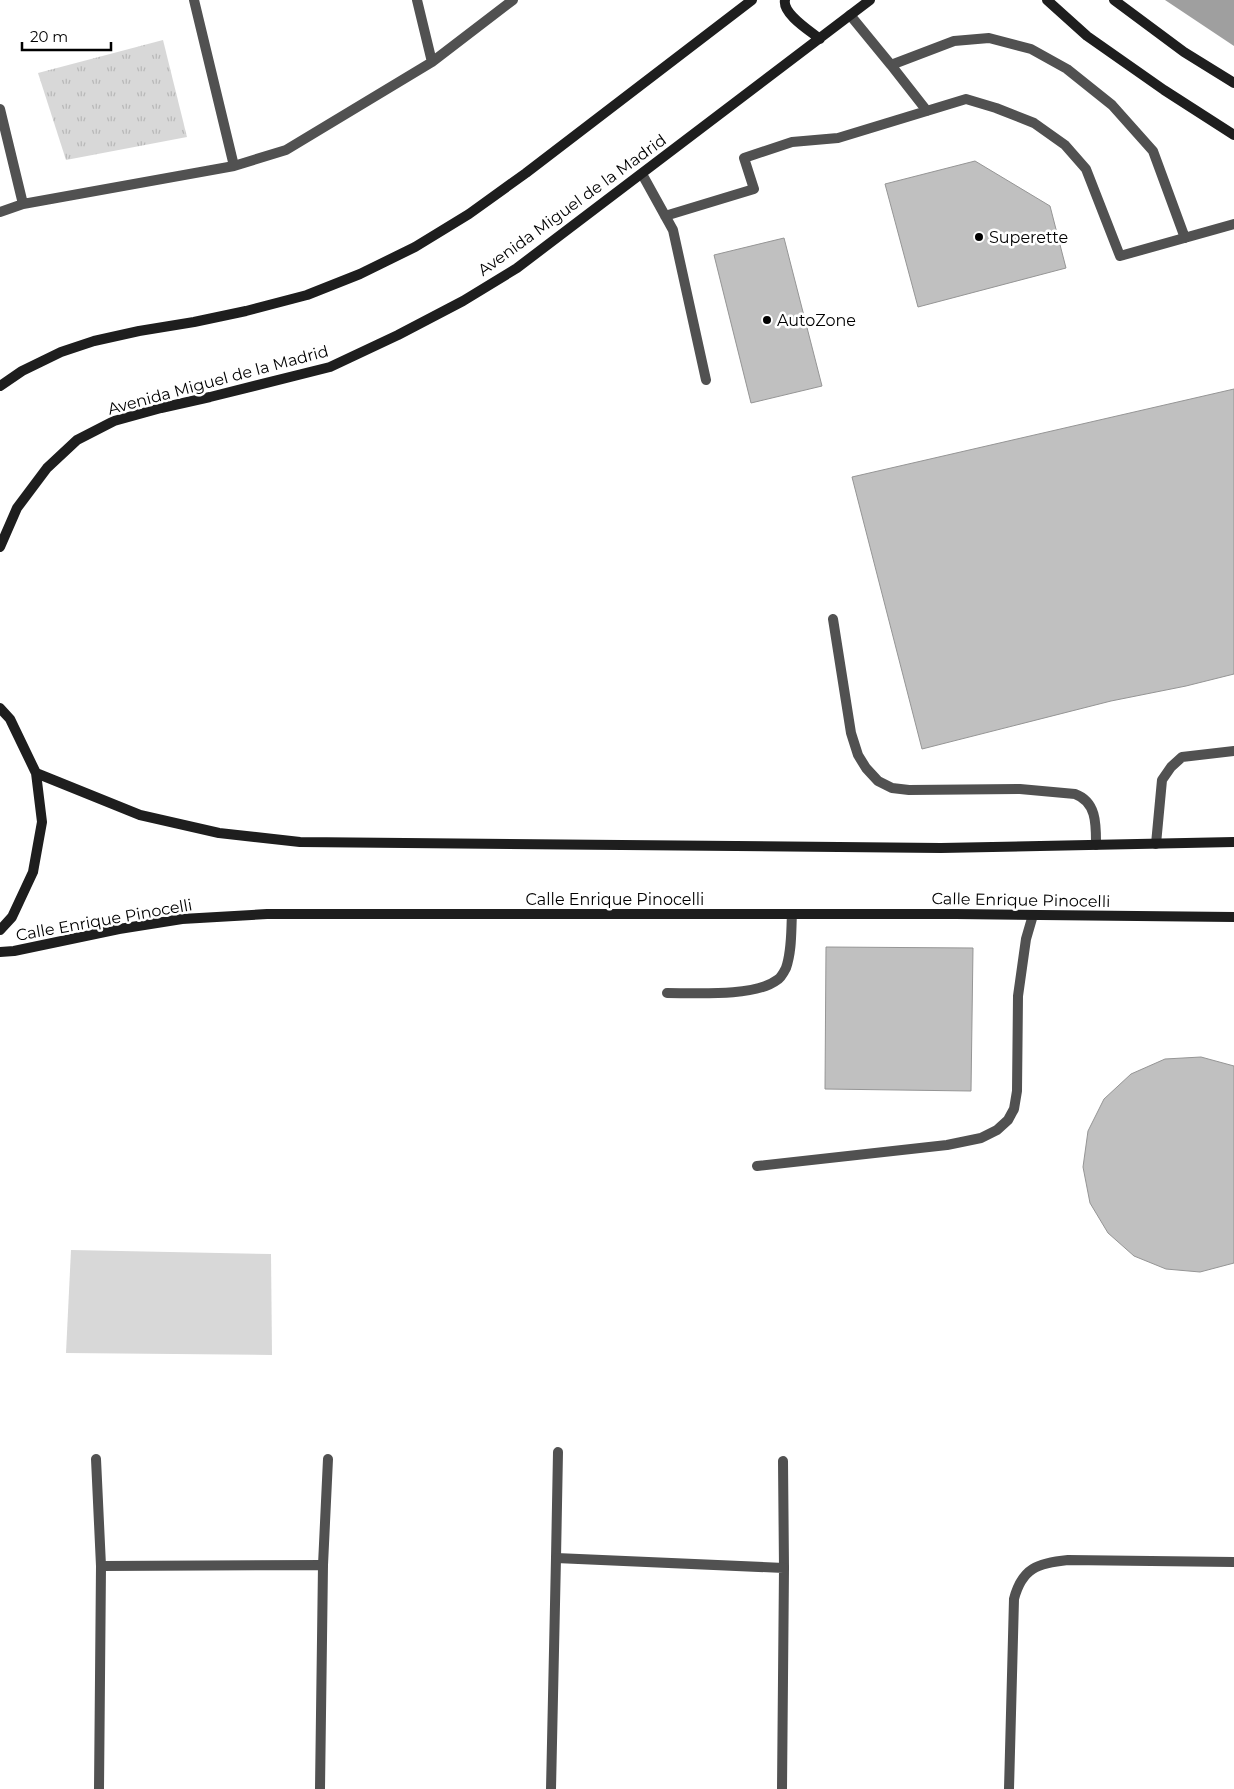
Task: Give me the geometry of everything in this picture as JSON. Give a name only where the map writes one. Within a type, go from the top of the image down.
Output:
[{"type":"main road","points":[[0,386],[22,371],[61,352],[94,341],[246,311],[308,295],[360,274],[415,247],[469,214],[526,173],[752,0]]},
{"type":"main road","points":[[785,0],[784,4],[789,13],[820,39]]},
{"type":"main road","name":"Avenida Miguel de la Madrid","points":[[0,547],[17,508],[47,468],[77,440],[123,418],[330,367],[398,335],[463,301],[517,268],[870,0]]},
{"type":"main road","points":[[1047,0],[1087,36],[1164,90],[1234,135]]},
{"type":"main road","points":[[1114,0],[1184,52],[1234,83]]},
{"type":"main road","points":[[0,708],[10,720],[36,773],[42,822],[34,872],[12,917],[0,930]]},
{"type":"main road","points":[[36,773],[140,815],[219,833],[300,842],[932,848],[1234,842]]},
{"type":"main road","name":"Calle Enrique Pinocelli","points":[[0,952],[14,951],[119,929],[182,919],[266,914],[792,914],[1234,917]]},
{"type":"street","points":[[194,0],[234,166]]},
{"type":"street","points":[[417,0],[432,62]]},
{"type":"street","points":[[0,212],[23,204],[234,166],[286,150],[432,62],[513,0]]},
{"type":"street","points":[[850,16],[927,111]]},
{"type":"street","points":[[891,65],[954,41],[989,38],[1031,50],[1067,69],[1112,105],[1153,151],[1185,238]]},
{"type":"street","points":[[665,216],[754,189],[744,158],[792,142],[838,138],[966,99],[1034,123],[1065,145],[1086,169],[1120,256],[1234,224]]},
{"type":"street","points":[[0,109],[23,204]]},
{"type":"street","points":[[642,174],[673,230],[706,380]]},
{"type":"street","points":[[833,619],[851,733],[858,755],[866,768],[878,781],[892,788],[909,790],[1020,789],[1075,794],[1084,797],[1091,806],[1095,818],[1096,845]]},
{"type":"street","points":[[1156,844],[1162,780],[1171,767],[1182,758],[1234,751]]},
{"type":"street","points":[[666,993],[745,991],[778,980],[786,969],[789,956],[792,914]]},
{"type":"street","points":[[758,1166],[947,1145],[981,1138],[997,1130],[1008,1120],[1014,1109],[1017,1090],[1018,996],[1026,939],[1034,915]]},
{"type":"street","points":[[551,1789],[558,1452]]},
{"type":"street","points":[[96,1459],[101,1566],[99,1789]]},
{"type":"street","points":[[320,1789],[323,1565],[328,1459]]},
{"type":"street","points":[[782,1789],[783,1461]]},
{"type":"street","points":[[556,1558],[784,1568]]},
{"type":"street","points":[[1009,1789],[1014,1600],[1017,1586],[1023,1576],[1033,1568],[1043,1564],[1068,1560],[1234,1562]]},
{"type":"street","points":[[101,1566],[323,1565]]},
{"type":"green space","points":[[163,40],[187,137],[66,160],[38,73]]},
{"type":"green space","points":[[71,1250],[271,1254],[272,1355],[66,1353]]},
{"type":"shaded area","points":[[1165,0],[1234,0],[1234,46]]},
{"type":"building","name":"Superette","points":[[975,161],[1050,206],[1066,268],[918,307],[885,184]]},
{"type":"building","name":"AutoZone","points":[[784,238],[822,386],[751,403],[714,255]]},
{"type":"building","points":[[1234,389],[1234,674],[1111,701],[922,749],[852,477]]},
{"type":"building","points":[[826,947],[973,948],[971,1091],[825,1089]]},
{"type":"building","points":[[1201,1057],[1234,1066],[1234,1263],[1200,1272],[1166,1269],[1134,1256],[1108,1233],[1090,1203],[1083,1167],[1088,1131],[1104,1099],[1131,1074],[1165,1059]]},
{"type":"place","name":"Superette","points":[[979,237]]},
{"type":"place","name":"AutoZone","points":[[767,320]]}]
